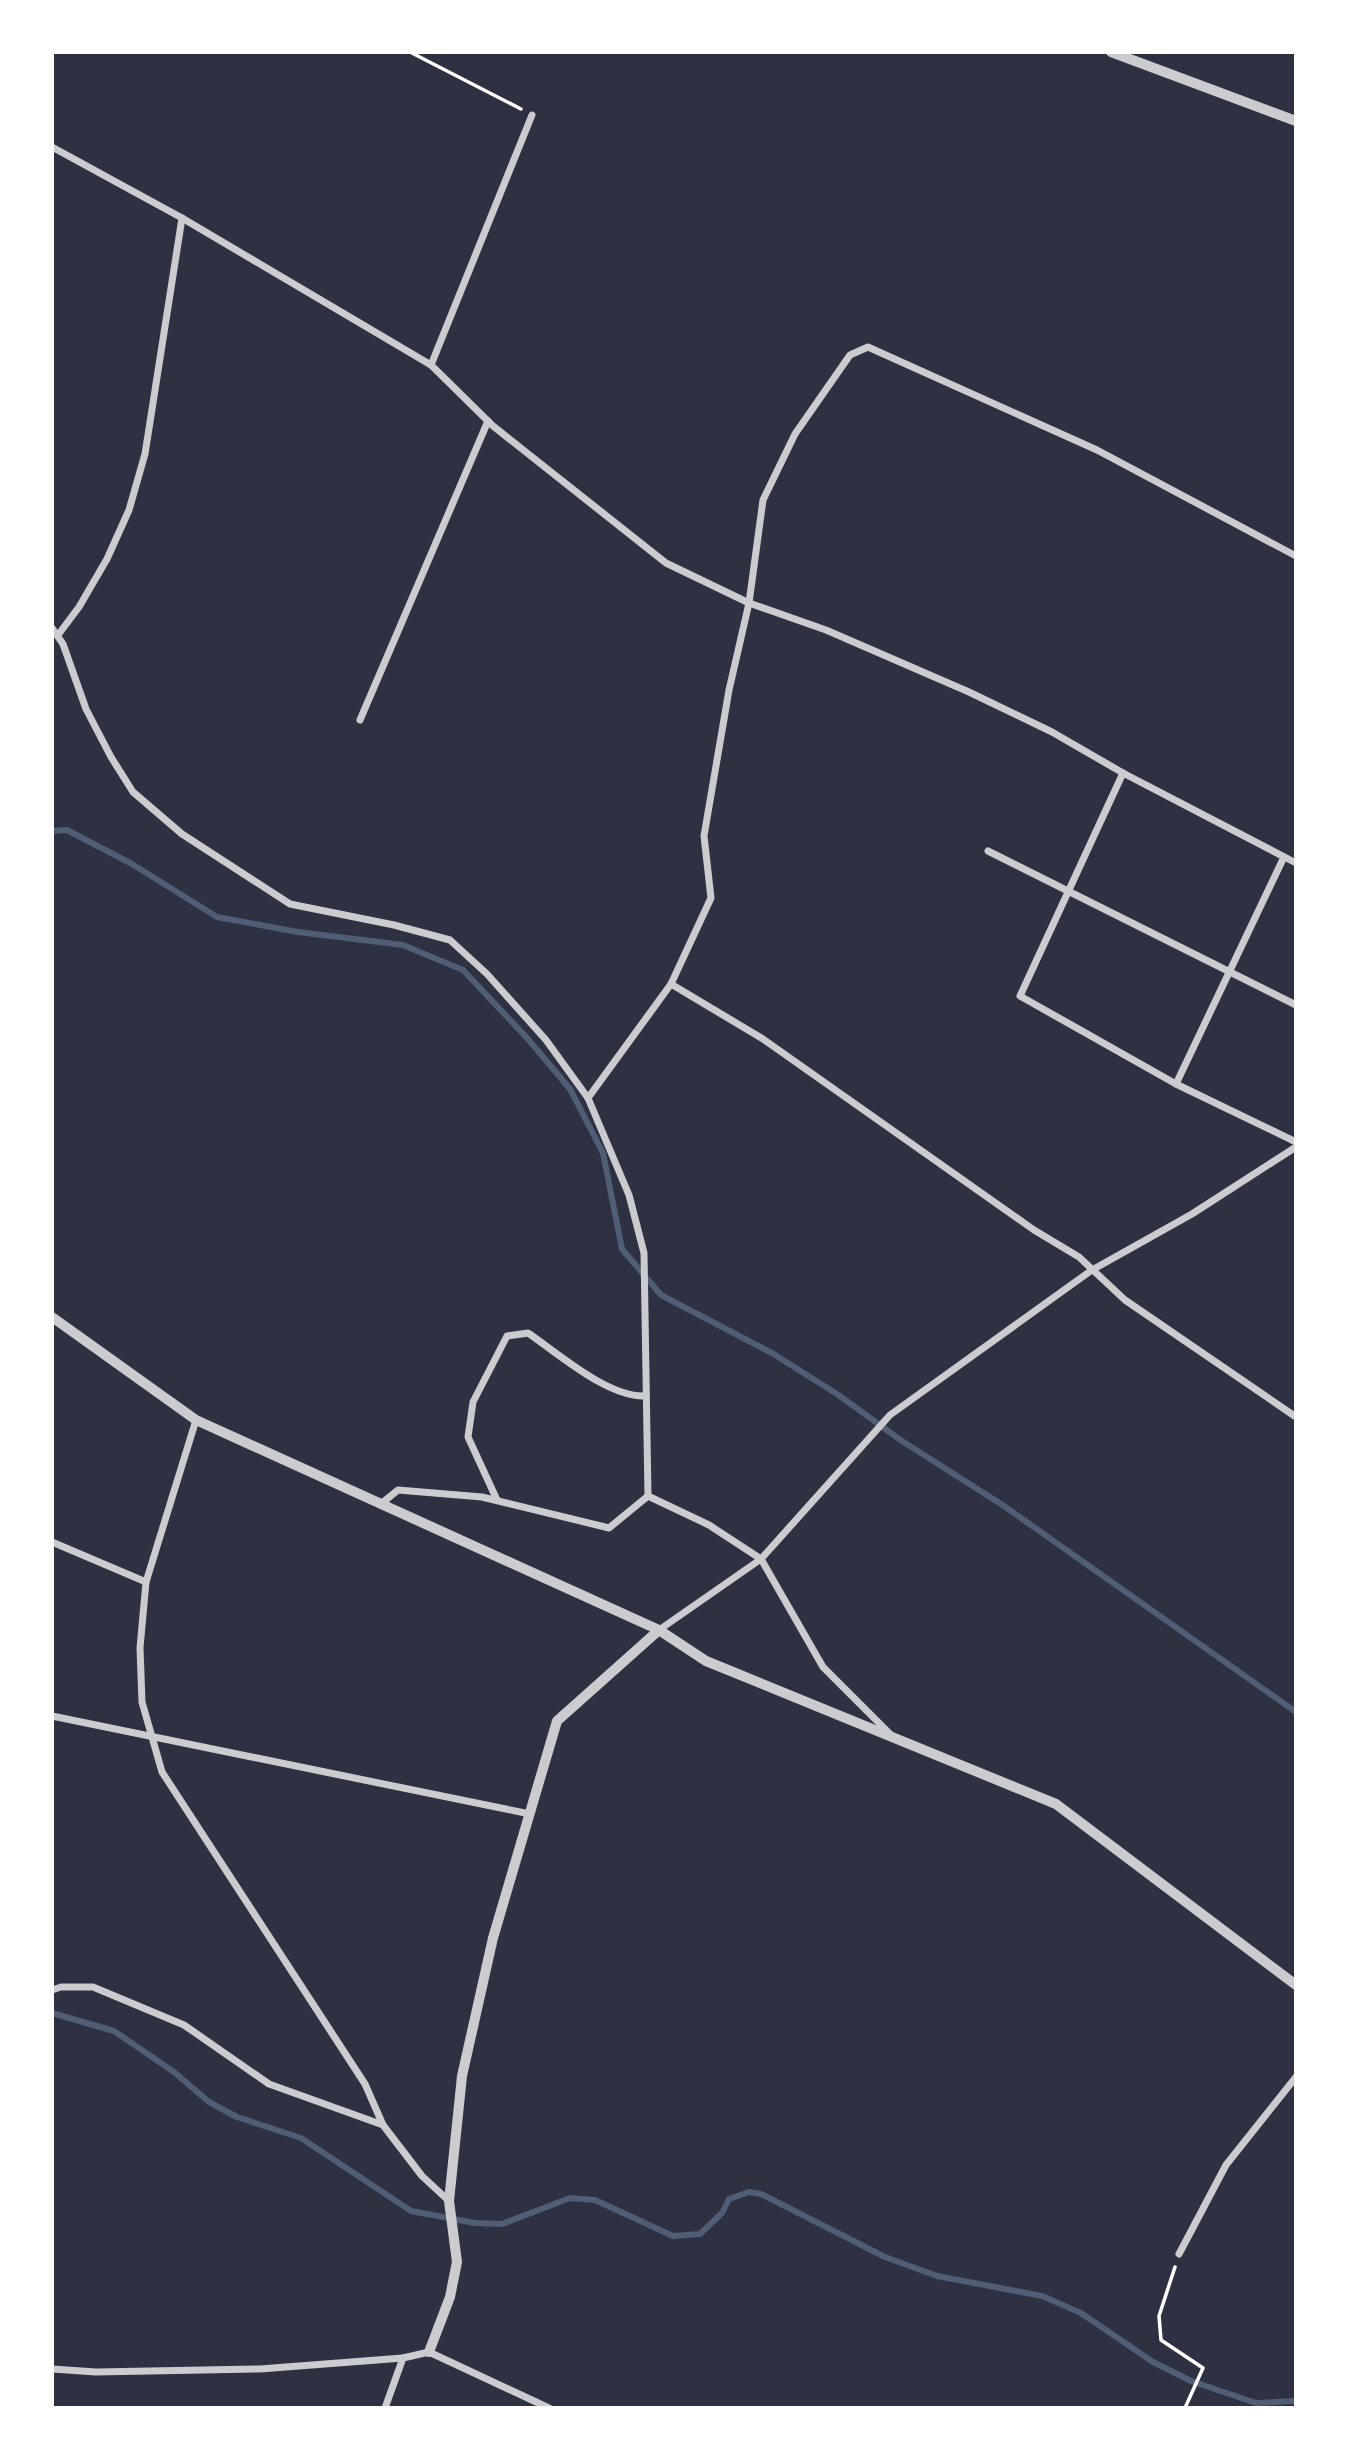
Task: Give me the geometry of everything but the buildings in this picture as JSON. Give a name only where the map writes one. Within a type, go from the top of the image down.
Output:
[{"type":"street","points":[[1111,52],[1296,121]]},
{"type":"street","points":[[431,365],[532,115]]},
{"type":"street","points":[[52,147],[182,218],[431,365],[488,421],[666,564],[749,603],[826,630],[969,692],[1052,732],[1123,774],[1296,863]]},
{"type":"street","points":[[58,635],[100,571],[129,510],[145,454],[182,218]]},
{"type":"street","points":[[588,1098],[671,984],[711,898],[704,836],[729,690],[749,603],[763,500],[795,434],[850,355],[868,347],[1097,450],[1296,556]]},
{"type":"street","points":[[360,720],[488,421]]},
{"type":"street","points":[[52,628],[58,635],[86,709],[133,792],[182,834],[290,904],[394,925],[450,940],[486,974],[546,1040],[588,1098],[629,1195],[644,1261],[648,1496]]},
{"type":"street","points":[[429,2352],[450,2297],[457,2262],[449,2201],[462,2076],[492,1938],[557,1721],[659,1630],[761,1559],[890,1416],[1092,1270],[1192,1214],[1296,1144],[1176,1084],[1020,996],[1123,774]]},
{"type":"street","points":[[988,851],[1296,1005]]},
{"type":"street","points":[[1176,1084],[1284,857]]},
{"type":"street","points":[[671,984],[763,1039],[1034,1230],[1079,1257],[1125,1300],[1296,1417]]},
{"type":"street","points":[[52,1317],[196,1420],[659,1630],[706,1661],[1056,1804],[1296,1985]]},
{"type":"street","points":[[497,1500],[468,1437],[473,1402],[507,1336],[528,1333],[593,1378],[632,1396],[645,1396]]},
{"type":"street","points":[[196,1420],[146,1582],[140,1648],[142,1702],[162,1772],[365,2084],[383,2126],[422,2176],[449,2201]]},
{"type":"street","points":[[382,1503],[398,1490],[497,1500],[609,1528],[648,1496]]},
{"type":"street","points":[[648,1496],[709,1525],[761,1559],[823,1667],[895,1740]]},
{"type":"street","points":[[52,1542],[146,1582]]},
{"type":"street","points":[[52,1716],[151,1734],[530,1814]]},
{"type":"street","points":[[52,1990],[61,1987],[93,1987],[184,2025],[268,2084],[383,2126]]},
{"type":"street","points":[[1179,2254],[1226,2165],[1296,2077]]},
{"type":"street","points":[[52,2369],[96,2372],[260,2370],[403,2358],[429,2352],[549,2407]]},
{"type":"street","points":[[385,2407],[403,2358]]},
{"type":"path","points":[[410,52],[532,115]]},
{"type":"path","points":[[1179,2254],[1159,2316],[1161,2340],[1203,2368],[1185,2407]]},
{"type":"waterway","points":[[52,831],[67,830],[132,864],[217,917],[298,932],[403,945],[463,970],[528,1039],[570,1089],[603,1153],[622,1249],[661,1295],[772,1353],[837,1394],[902,1441],[1004,1506],[1296,1712]]},
{"type":"waterway","points":[[52,2013],[114,2031],[174,2072],[209,2102],[237,2117],[301,2138],[411,2211],[475,2223],[502,2224],[570,2198],[595,2200],[673,2236],[700,2234],[722,2213],[729,2199],[749,2192],[761,2194],[885,2257],[937,2276],[1042,2296],[1081,2313],[1153,2362],[1191,2381],[1256,2403],[1296,2401]]}]
